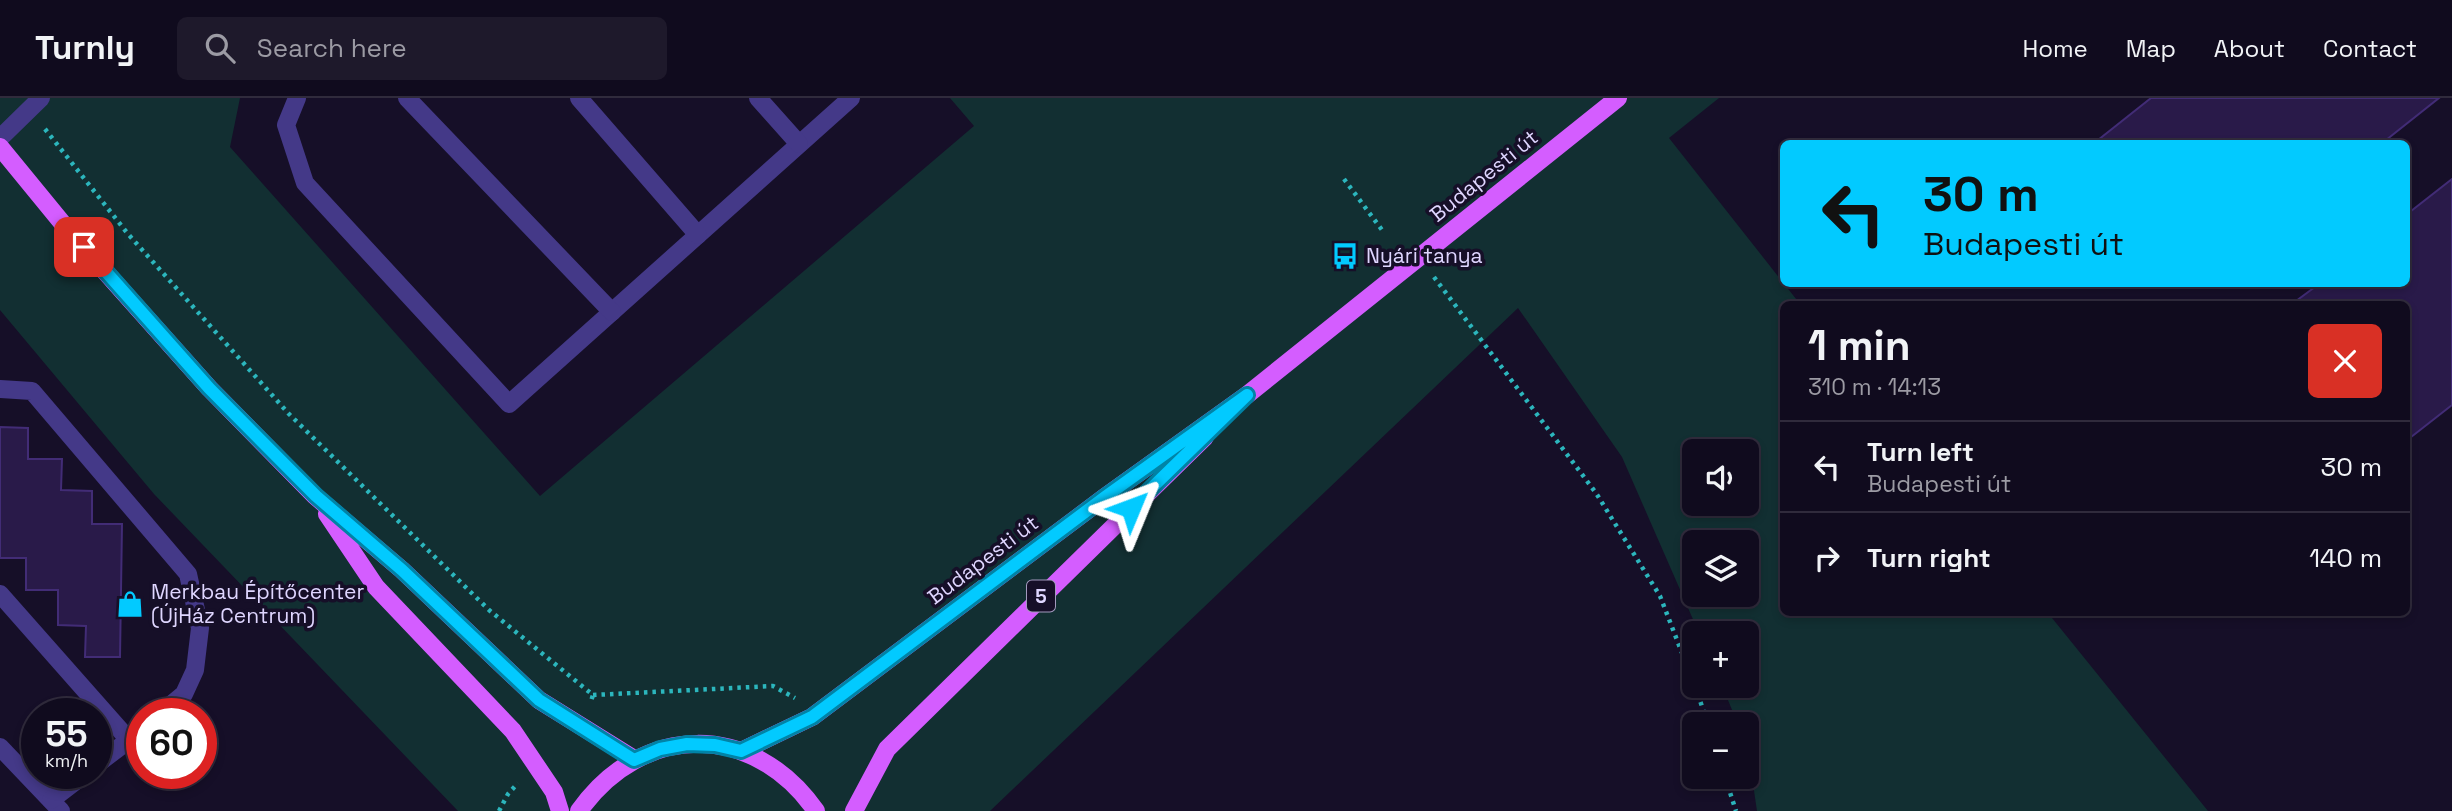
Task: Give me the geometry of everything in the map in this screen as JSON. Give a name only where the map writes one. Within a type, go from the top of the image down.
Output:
[{"type":"main road","name":"Budapesti út","points":[[741,751],[812,717],[1105,497],[1247,395],[1618,98]]},
{"type":"main road","points":[[0,147],[68,230],[209,388],[316,496],[402,570],[539,700],[634,760]]},
{"type":"main road","name":"Budapesti út","points":[[853,811],[887,749],[1247,395]]},
{"type":"main road","points":[[316,496],[376,586],[513,731],[554,792],[560,811]]},
{"type":"main road","points":[[579,811],[594,791],[613,773],[660,749],[687,744],[715,745],[741,751],[774,767],[801,790],[816,811]]},
{"type":"street","points":[[297,98],[286,125],[305,183],[509,404],[851,98]]},
{"type":"street","points":[[407,98],[612,312]]},
{"type":"street","points":[[579,98],[698,235]]},
{"type":"street","points":[[758,98],[799,144]]},
{"type":"street","points":[[0,138],[35,103]]},
{"type":"street","points":[[0,389],[32,391],[188,574],[200,628],[195,670],[184,694],[179,698]]},
{"type":"street","points":[[0,594],[126,725]]},
{"type":"street","points":[[112,752],[126,741]]},
{"type":"street","points":[[0,747],[56,806],[71,789]]},
{"type":"path","points":[[35,103],[128,234],[289,414],[489,610],[593,695],[773,686],[791,694],[812,717]]},
{"type":"path","points":[[1344,179],[1382,230]]},
{"type":"path","points":[[1419,257],[1603,504],[1660,596],[1682,654]]},
{"type":"path","points":[[573,723],[588,709],[593,695]]},
{"type":"path","points":[[1729,789],[1736,811]]},
{"type":"green space","points":[[0,98],[240,98],[230,147],[540,496],[974,126],[950,98],[1719,98],[1669,138],[1780,279],[1780,287],[1787,287],[1798,301],[1780,301],[1780,616],[2050,616],[2208,811],[1757,811],[1754,789],[1759,789],[1759,712],[1733,712],[1727,698],[1759,698],[1759,621],[1694,621],[1688,607],[1759,607],[1759,530],[1682,530],[1682,594],[1622,457],[1518,308],[990,811],[458,811],[154,494],[0,310]]},
{"type":"building","points":[[2151,98],[2439,98],[2386,140],[2098,140]]},
{"type":"building","points":[[2452,179],[2452,405],[2410,438],[2410,301],[2296,301],[2315,287],[2410,287],[2410,212]]},
{"type":"building","points":[[0,427],[28,428],[28,459],[62,459],[61,490],[92,491],[92,524],[122,524],[120,657],[85,657],[86,626],[58,625],[58,590],[26,590],[26,558],[0,558]]},
{"type":"place","name":"Nyári tanya","points":[[1345,256]]},
{"type":"place","name":"Merkbau Építőcenter (ÚjHáz Centrum)","points":[[130,604]]},
{"type":"route","points":[[84,247],[209,388],[316,496],[402,570],[539,700],[634,760],[660,749],[687,744],[715,745],[741,751],[812,717],[1105,497],[1247,395],[1131,508]]}]
